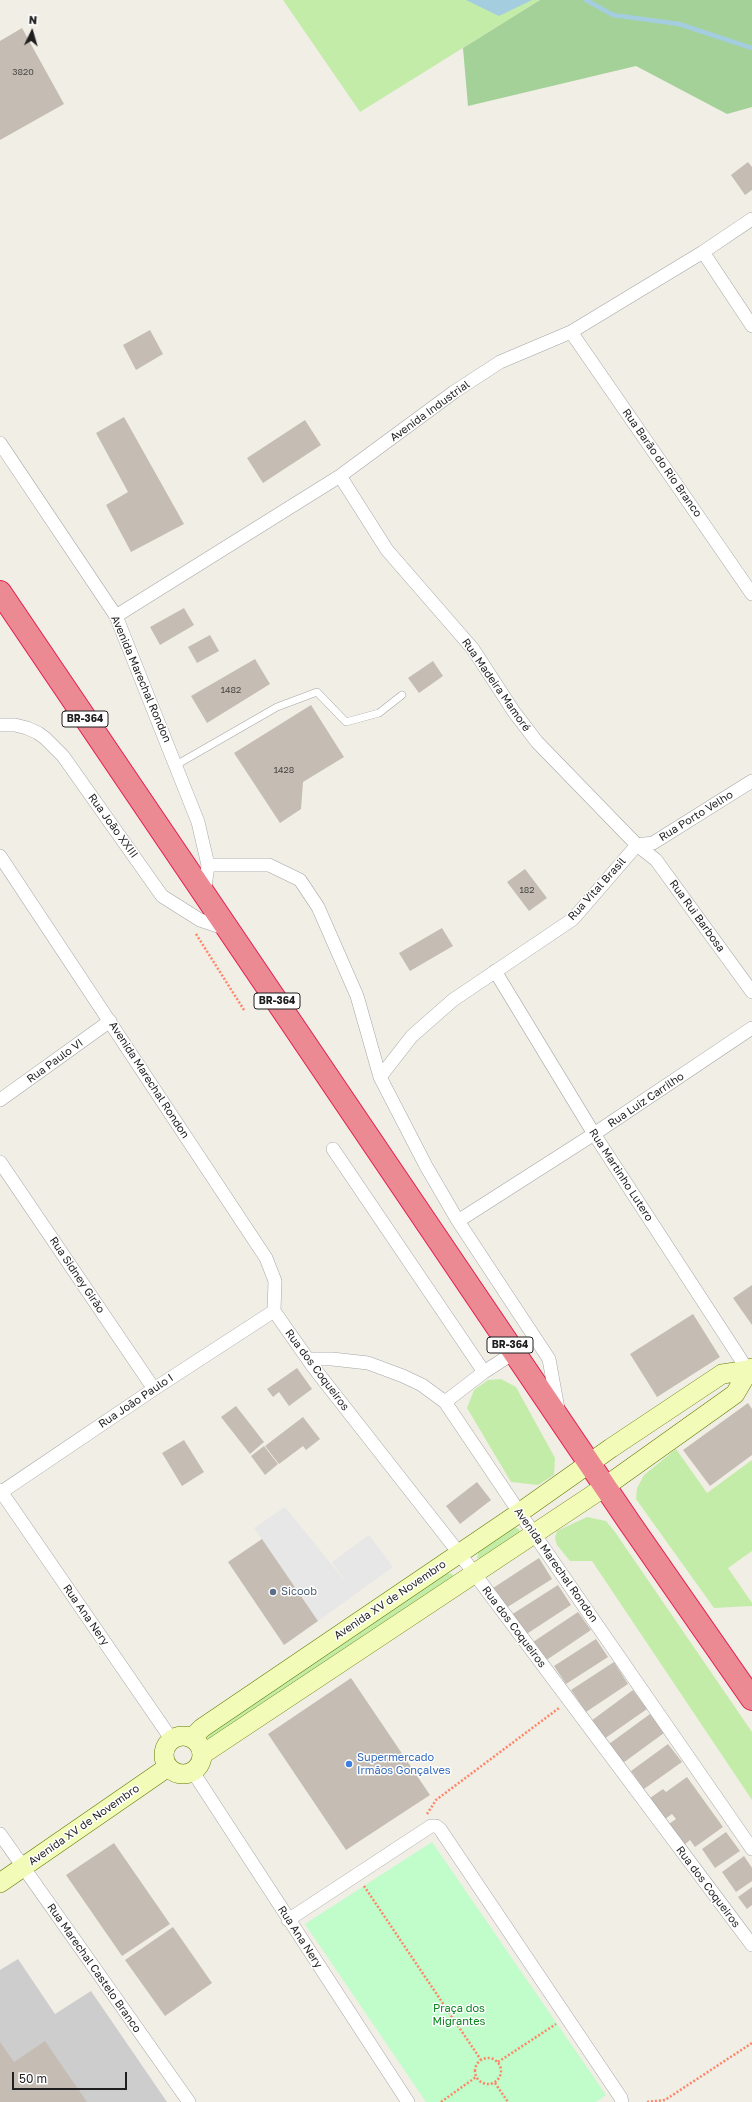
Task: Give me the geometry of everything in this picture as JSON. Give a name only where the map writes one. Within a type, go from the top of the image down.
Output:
[{"type":"highway","name":"BR-364","points":[[0,592],[204,895],[752,1699]]},
{"type":"street","name":"Avenida Industrial","points":[[116,616],[340,476],[454,392],[500,362],[571,332],[703,252],[752,219]]},
{"type":"street","points":[[703,252],[752,326]]},
{"type":"street","name":"Rua Barão do Rio Branco","points":[[571,332],[752,594]]},
{"type":"street","name":"Avenida Marechal Rondon","points":[[0,443],[116,616],[198,822],[208,866],[204,895]]},
{"type":"street","name":"Rua Madeira Mamoré","points":[[340,476],[388,550],[473,650],[514,712],[537,742],[637,845]]},
{"type":"street","name":"Rua João XXIII","points":[[0,725],[15,725],[38,733],[55,748],[162,896],[200,920],[228,929]]},
{"type":"street","name":"Rua Porto Velho","points":[[637,845],[653,843],[752,781]]},
{"type":"street","name":"Rua Vital Brasil","points":[[380,1077],[412,1036],[453,1000],[573,919],[637,845]]},
{"type":"street","name":"Rua Rui Barbosa","points":[[637,845],[656,860],[752,992]]},
{"type":"street","name":"Avenida Marechal Rondon","points":[[0,856],[266,1258],[275,1281],[274,1311]]},
{"type":"street","points":[[208,866],[268,865],[300,880],[318,907],[357,996],[380,1077],[426,1166],[458,1221],[549,1359],[559,1416]]},
{"type":"street","name":"Rua Martinho Lutero","points":[[495,972],[594,1134],[751,1372]]},
{"type":"street","name":"Rua Paulo VI","points":[[0,1100],[110,1021]]},
{"type":"street","name":"Rua Luiz Carrilho","points":[[458,1221],[594,1134],[752,1028]]},
{"type":"street","points":[[333,1148],[484,1372]]},
{"type":"street","name":"Rua Sidney Girão","points":[[0,1162],[154,1389]]},
{"type":"street","name":"Rua dos Coqueiros","points":[[274,1311],[308,1359],[459,1553],[752,1945]]},
{"type":"street","name":"Rua João Paulo I","points":[[0,1492],[274,1311]]},
{"type":"street","points":[[446,1402],[484,1372],[515,1352]]},
{"type":"street","name":"Avenida Marechal Rondon","points":[[308,1359],[332,1359],[368,1363],[422,1385],[446,1402],[534,1534],[752,1849]]},
{"type":"street","points":[[203,1754],[606,1486],[735,1394],[751,1372]]},
{"type":"street","name":"Avenida XV de Novembro","points":[[192,1738],[202,1728],[722,1374],[751,1372]]},
{"type":"street","name":"Rua Ana Nery","points":[[0,1492],[172,1740]]},
{"type":"street","points":[[182,1736],[192,1738],[199,1744],[203,1754],[200,1764],[193,1772],[182,1775],[168,1767],[164,1755],[165,1750],[172,1740],[182,1736]]},
{"type":"street","name":"Avenida XV de Novembro","points":[[0,1883],[168,1767]]},
{"type":"street","name":"Rua Ana Nery","points":[[193,1772],[408,2102]]},
{"type":"street","points":[[288,1920],[431,1826],[440,1828],[621,2098],[622,2102]]},
{"type":"street","name":"Rua Marechal Castelo Branco","points":[[0,1834],[188,2102]]},
{"type":"lane","points":[[176,765],[277,707],[317,692],[346,722],[379,713],[402,694]]},
{"type":"path","points":[[180,908],[244,1010]]},
{"type":"path","points":[[431,1826],[426,1812],[436,1800],[569,1701]]},
{"type":"path","points":[[357,1875],[481,2060]]},
{"type":"path","points":[[498,2062],[566,2018]]},
{"type":"path","points":[[647,2102],[665,2100],[752,2043]]},
{"type":"path","points":[[490,2058],[498,2062],[502,2073],[495,2083],[486,2085],[476,2077],[475,2070],[481,2060],[490,2058]]},
{"type":"path","points":[[441,2102],[476,2077]]},
{"type":"path","points":[[495,2083],[508,2102]]},
{"type":"shaded area","points":[[285,1507],[349,1586],[332,1562],[369,1535],[393,1567],[318,1621],[254,1528]]},
{"type":"shaded area","points":[[18,1959],[55,2014],[91,1991],[167,2102],[0,2102],[0,1970]]},
{"type":"green space","points":[[283,0],[540,0],[360,112]]},
{"type":"green space","points":[[540,0],[752,0],[752,107],[727,114],[636,66],[468,106],[463,48]]},
{"type":"green space","points":[[501,1379],[516,1387],[555,1458],[554,1475],[538,1485],[511,1482],[467,1408],[474,1390],[488,1380]]},
{"type":"green space","points":[[676,1449],[707,1493],[752,1460],[752,1551],[728,1568],[752,1603],[752,1606],[714,1608],[636,1499],[637,1488],[644,1475]]},
{"type":"green space","points":[[587,1517],[606,1521],[615,1532],[752,1732],[752,1800],[592,1561],[570,1561],[557,1545],[555,1538],[557,1531]]},
{"type":"green space","points":[[513,1527],[519,1529],[520,1536],[485,1560],[477,1558],[479,1549]]},
{"type":"green space","points":[[445,1573],[453,1574],[452,1580],[211,1742],[204,1739],[206,1734]]},
{"type":"green space","name":"Praça dos Migrantes","points":[[432,1842],[606,2095],[596,2102],[426,2102],[305,1924]]},
{"type":"water","points":[[466,0],[532,0],[499,16]]},
{"type":"building","points":[[22,28],[64,104],[0,140],[0,41]]},
{"type":"building","points":[[748,162],[752,167],[752,190],[745,195],[731,175]]},
{"type":"building","points":[[150,330],[163,354],[136,370],[123,345]]},
{"type":"building","points":[[124,417],[184,524],[131,552],[106,505],[128,492],[96,433]]},
{"type":"building","points":[[305,420],[321,445],[263,483],[247,458]]},
{"type":"building","points":[[184,608],[194,625],[160,645],[150,627]]},
{"type":"building","points":[[210,635],[219,651],[197,663],[188,647]]},
{"type":"building","points":[[255,659],[270,684],[207,723],[191,696]]},
{"type":"building","points":[[433,661],[443,676],[419,693],[408,678]]},
{"type":"building","points":[[311,705],[344,757],[303,782],[301,809],[280,823],[234,753]]},
{"type":"building","points":[[525,869],[547,898],[529,911],[507,882]]},
{"type":"building","points":[[442,928],[453,946],[410,971],[399,953]]},
{"type":"building","points":[[752,1285],[752,1325],[733,1298]]},
{"type":"building","points":[[693,1314],[720,1357],[657,1397],[630,1354]]},
{"type":"building","points":[[297,1368],[312,1389],[289,1406],[279,1392],[273,1397],[267,1389]]},
{"type":"building","points":[[748,1403],[752,1409],[752,1455],[710,1486],[683,1450]]},
{"type":"building","points":[[236,1406],[264,1442],[250,1454],[221,1417]]},
{"type":"building","points":[[303,1417],[320,1439],[306,1450],[303,1446],[279,1464],[265,1446]]},
{"type":"building","points":[[184,1440],[204,1472],[182,1486],[162,1453]]},
{"type":"building","points":[[264,1446],[278,1464],[265,1475],[251,1456]]},
{"type":"building","points":[[477,1482],[491,1500],[460,1524],[446,1506]]},
{"type":"building","name":"Sicoob","points":[[262,1539],[318,1621],[284,1645],[228,1562]]},
{"type":"building","points":[[539,1558],[552,1579],[506,1608],[493,1588]]},
{"type":"building","points":[[558,1585],[571,1605],[525,1635],[511,1615]]},
{"type":"building","points":[[578,1612],[591,1630],[545,1661],[533,1642]]},
{"type":"building","points":[[596,1639],[608,1657],[566,1684],[554,1666]]},
{"type":"building","points":[[614,1662],[628,1684],[586,1712],[571,1690]]},
{"type":"building","name":"Supermercado Irmãos Gonçalves","points":[[351,1678],[430,1795],[346,1850],[268,1734]]},
{"type":"building","points":[[633,1690],[647,1709],[604,1739],[591,1721]]},
{"type":"building","points":[[650,1714],[664,1733],[623,1763],[609,1744]]},
{"type":"building","points":[[668,1744],[682,1762],[644,1789],[631,1771]]},
{"type":"building","points":[[687,1777],[723,1827],[695,1847],[690,1840],[684,1845],[669,1824],[676,1819],[672,1814],[665,1819],[650,1798],[663,1789],[666,1792]]},
{"type":"building","points":[[726,1832],[740,1851],[715,1868],[702,1849]]},
{"type":"building","points":[[114,1843],[170,1924],[122,1956],[66,1875]]},
{"type":"building","points":[[744,1856],[752,1868],[752,1881],[736,1892],[722,1872]]},
{"type":"building","points":[[752,1887],[752,1905],[747,1909],[738,1897]]},
{"type":"building","points":[[173,1927],[212,1983],[165,2016],[125,1960]]},
{"type":"building","points":[[45,2041],[87,2102],[0,2102],[0,2042],[14,2062]]},
{"type":"waterway","points":[[586,0],[613,15],[679,24],[752,48]]},
{"type":"place","name":"Sicoob","points":[[273,1592]]},
{"type":"place","name":"Supermercado Irmãos Gonçalves","points":[[349,1764]]}]
